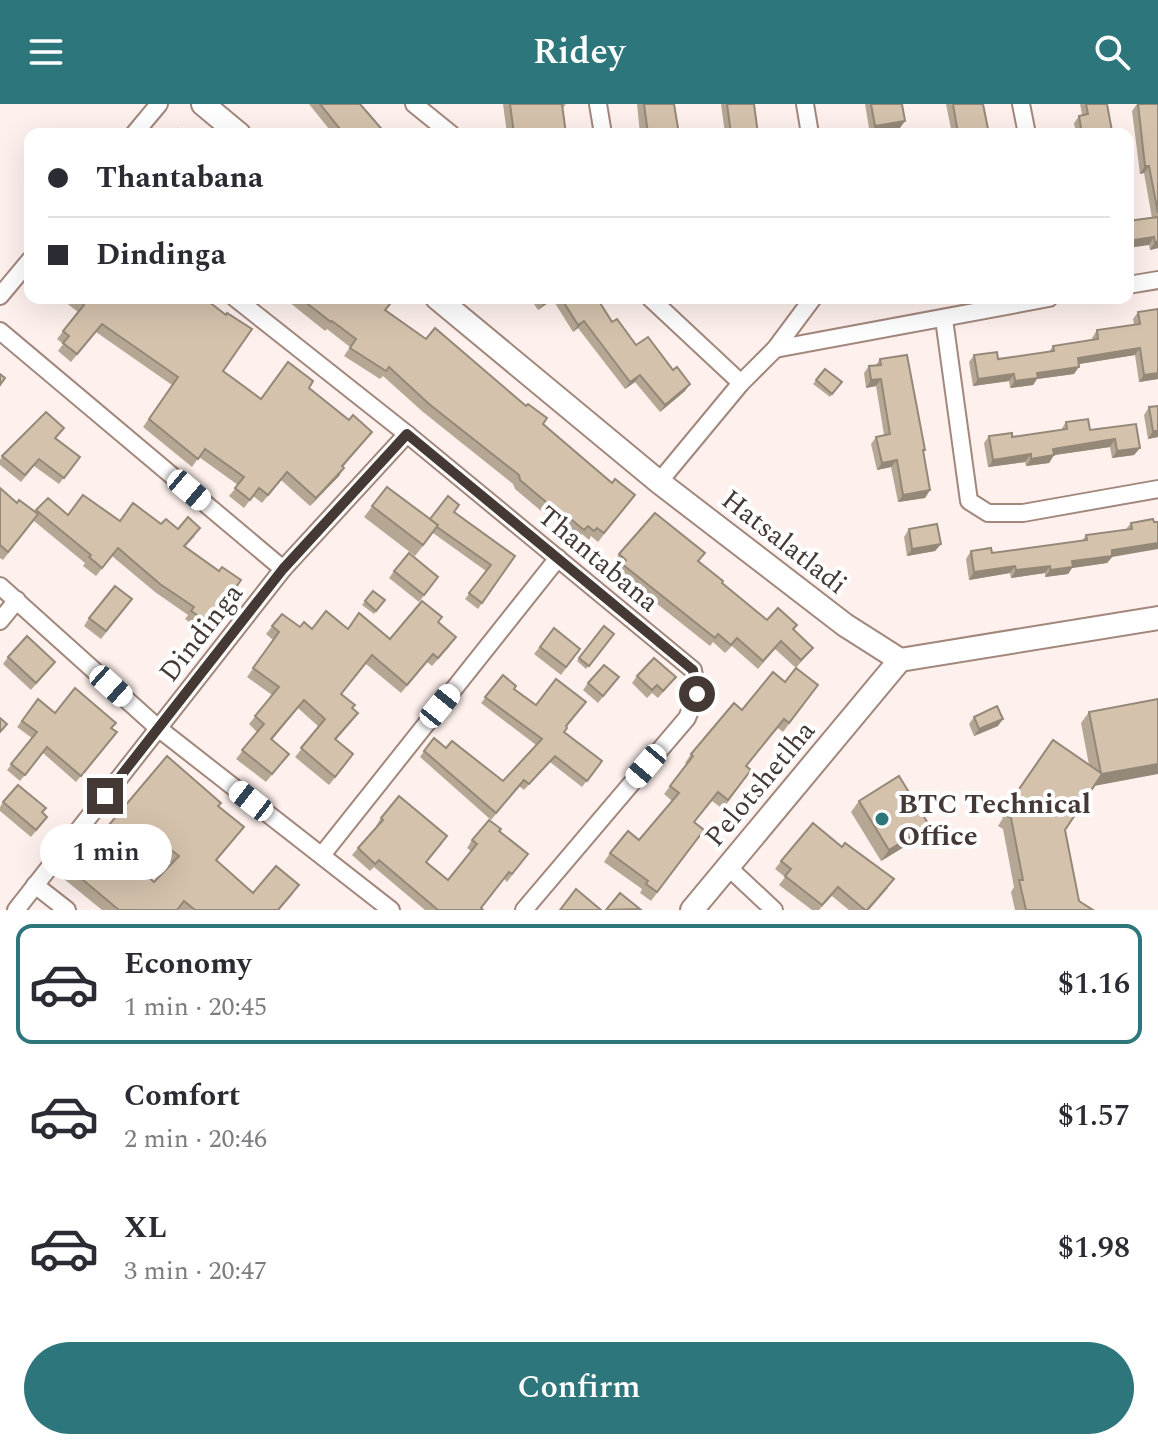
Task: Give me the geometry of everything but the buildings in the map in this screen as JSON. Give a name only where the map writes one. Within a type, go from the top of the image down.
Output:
[{"type":"street","points":[[139,128],[159,104]]},
{"type":"street","points":[[203,104],[232,128]]},
{"type":"street","points":[[414,104],[444,128]]},
{"type":"street","points":[[598,104],[602,128]]},
{"type":"street","points":[[805,104],[809,128]]},
{"type":"street","points":[[1021,104],[1026,128]]},
{"type":"street","points":[[0,296],[24,267]]},
{"type":"street","points":[[1134,284],[1158,280]]},
{"type":"street","name":"Thantabana","points":[[243,304],[407,434],[693,670],[697,694],[687,718],[524,910]]},
{"type":"street","name":"Hatsalatladi","points":[[444,304],[659,482],[845,625],[900,660]]},
{"type":"street","points":[[656,304],[741,383]]},
{"type":"street","points":[[659,482],[741,383],[775,349],[809,304]]},
{"type":"street","points":[[775,349],[1019,304]]},
{"type":"street","points":[[944,319],[969,501],[988,513],[1023,513],[1158,489]]},
{"type":"street","points":[[0,331],[283,569]]},
{"type":"street","name":"Dindinga","points":[[16,910],[283,569],[407,434]]},
{"type":"street","points":[[322,855],[558,558]]},
{"type":"street","points":[[0,586],[158,728],[391,910]]},
{"type":"street","points":[[0,621],[17,600]]},
{"type":"street","points":[[900,660],[1158,618]]},
{"type":"street","name":"Pelotshetlha","points":[[692,910],[900,660]]},
{"type":"street","points":[[728,867],[774,910]]},
{"type":"street","points":[[35,885],[67,910]]},
{"type":"place","name":"BTC Technical Office","points":[[882,819]]},
{"type":"route","points":[[105,796],[283,569],[407,434],[693,670],[697,694]]}]
